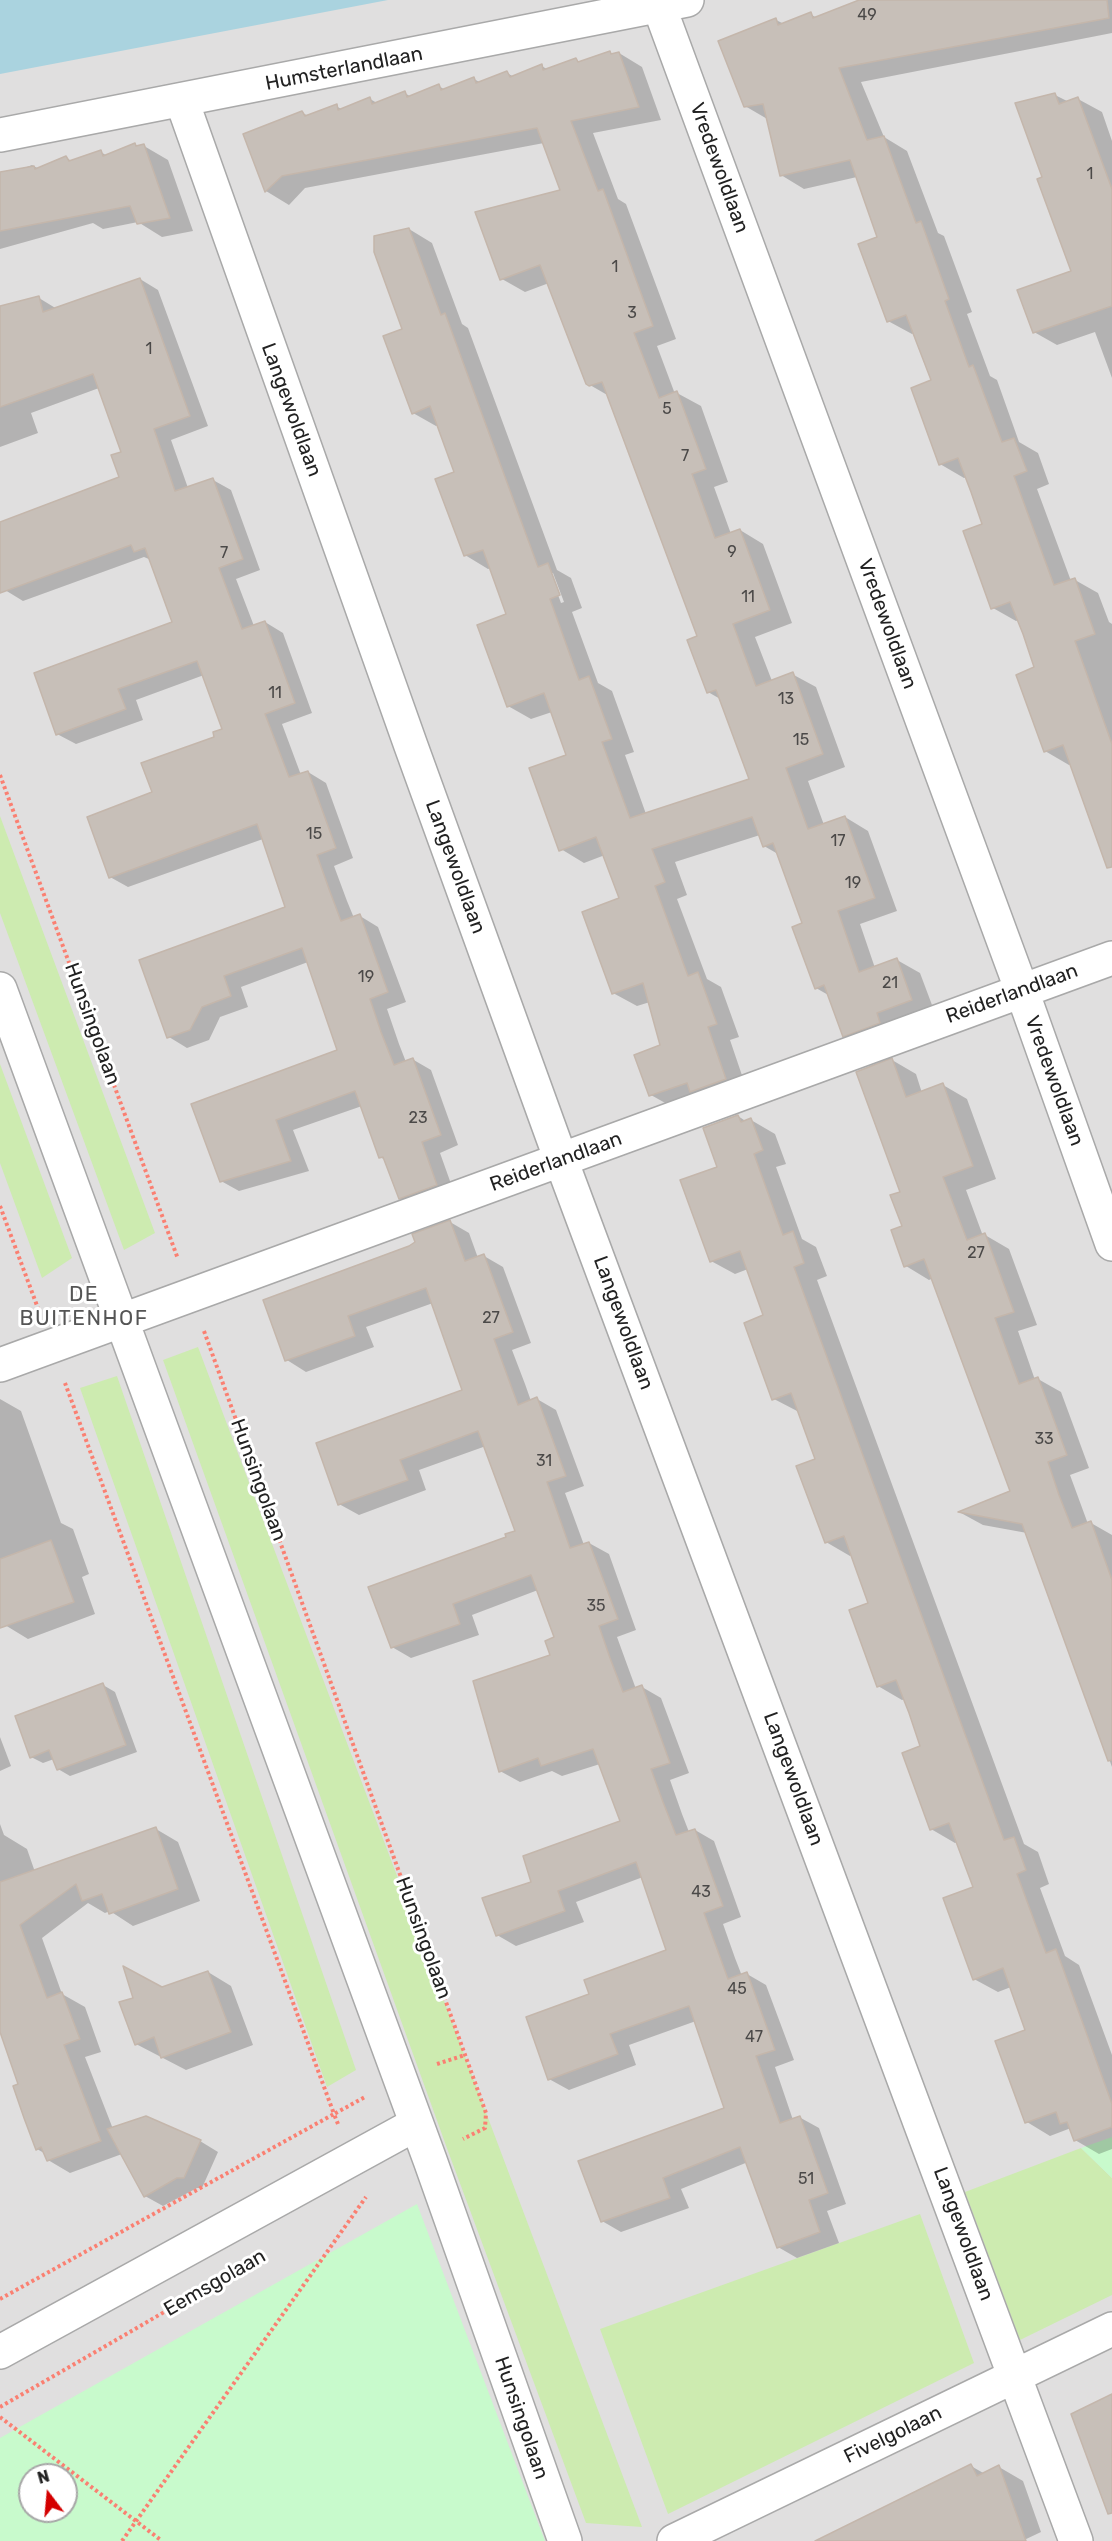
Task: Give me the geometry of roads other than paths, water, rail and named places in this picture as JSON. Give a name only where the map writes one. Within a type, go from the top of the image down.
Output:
[{"type":"street","name":"Humsterlandlaan","points":[[0,135],[673,3]]},
{"type":"street","name":"Vredewoldlaan","points":[[673,3],[1112,1245]]},
{"type":"street","name":"Langewoldlaan","points":[[182,101],[561,1160],[1076,2541]]},
{"type":"street","name":"Reiderlandlaan","points":[[0,1365],[1112,958]]},
{"type":"street","name":"Hunsingolaan","points":[[0,989],[430,2160],[565,2541]]},
{"type":"street","name":"Eemsgolaan","points":[[0,2352],[416,2124]]},
{"type":"street","name":"Fivelgolaan","points":[[674,2541],[1112,2329]]},
{"type":"water","points":[[0,0],[388,0],[0,74]]},
{"type":"district","name":"DE BUITENHOF","points":[[84,1307]]}]
